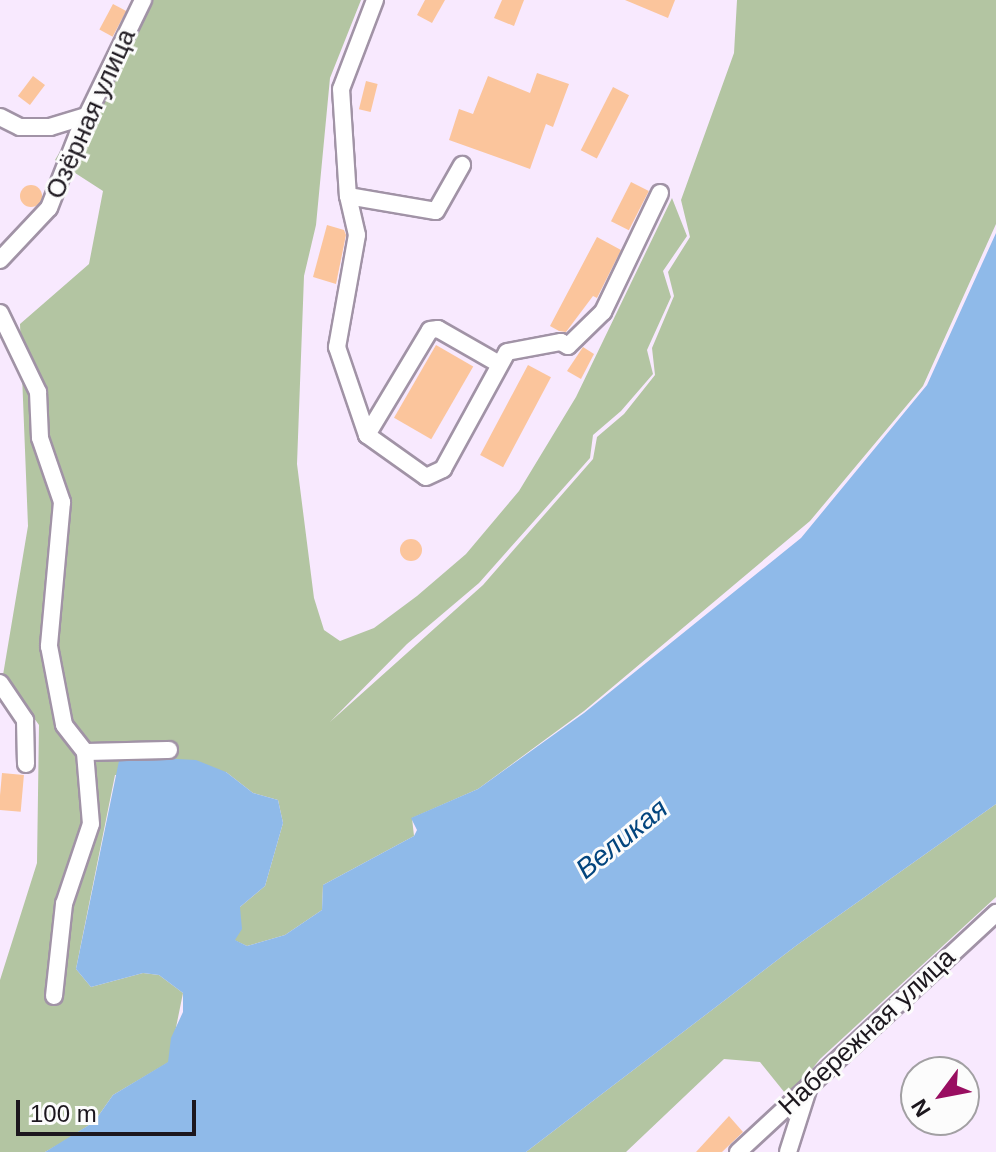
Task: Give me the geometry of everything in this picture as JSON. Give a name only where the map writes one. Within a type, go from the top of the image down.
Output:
[{"type":"street","name":"Озёрная улица","points":[[0,260],[49,208],[86,116],[143,0]]},
{"type":"street","points":[[375,0],[341,89],[348,196],[357,235],[337,347],[367,435],[426,477],[436,476],[499,364],[515,350],[561,342],[568,346],[603,312],[660,193]]},
{"type":"street","points":[[0,117],[20,127],[50,127],[86,116]]},
{"type":"street","points":[[348,196],[436,211],[462,165]]},
{"type":"street","points":[[0,313],[38,392],[40,438],[62,502],[49,646],[64,725],[85,752],[91,824],[64,904],[54,996]]},
{"type":"street","points":[[367,435],[430,330],[438,329],[499,364]]},
{"type":"street","points":[[0,683],[25,720],[26,764]]},
{"type":"street","points":[[85,752],[169,750]]},
{"type":"street","name":"Набережная улица","points":[[738,1152],[996,913]]},
{"type":"street","points":[[788,1152],[809,1086]]},
{"type":"green space","points":[[139,0],[361,0],[330,78],[316,225],[304,276],[297,464],[314,598],[324,630],[340,641],[374,628],[417,596],[466,554],[519,491],[576,397],[672,198],[687,236],[663,271],[671,297],[647,350],[653,374],[621,411],[593,435],[590,458],[479,583],[407,644],[330,722],[483,585],[593,459],[597,437],[624,414],[655,375],[652,348],[674,296],[668,272],[690,237],[681,200],[734,53],[737,0],[996,0],[996,224],[923,386],[810,521],[584,711],[478,789],[412,818],[414,836],[323,885],[322,910],[285,935],[247,946],[234,940],[240,907],[265,886],[283,823],[278,800],[253,793],[226,772],[115,775],[76,969],[91,987],[143,973],[159,975],[183,993],[169,1062],[113,1095],[94,1122],[45,1152],[0,1152],[0,980],[37,863],[39,725],[3,675],[28,526],[20,324],[89,264],[103,191],[55,160],[92,97]]},
{"type":"green space","points":[[996,804],[996,897],[820,1059],[789,1098],[760,1062],[724,1059],[626,1152],[526,1152],[797,945]]},
{"type":"water","name":"Великая","points":[[996,233],[996,804],[797,945],[526,1152],[45,1152],[94,1122],[113,1095],[168,1062],[171,1038],[183,1012],[183,993],[159,975],[143,973],[91,987],[76,969],[120,756],[196,760],[226,772],[253,793],[278,800],[283,823],[265,886],[240,907],[242,929],[235,940],[247,946],[285,935],[322,910],[323,885],[414,836],[417,830],[411,818],[478,789],[584,713],[801,538],[927,385]]},
{"type":"building","points":[[425,0],[445,0],[432,23],[417,15]]},
{"type":"building","points":[[502,0],[524,0],[514,26],[494,18]]},
{"type":"building","points":[[625,0],[675,0],[668,18]]},
{"type":"building","points":[[113,4],[126,11],[113,37],[99,30]]},
{"type":"building","points":[[537,73],[569,84],[553,127],[546,124],[530,169],[449,140],[459,109],[473,114],[488,76],[530,93]]},
{"type":"building","points":[[33,76],[45,85],[30,105],[18,96]]},
{"type":"building","points":[[366,81],[378,84],[371,112],[359,109]]},
{"type":"building","points":[[613,87],[629,95],[597,158],[581,150]]},
{"type":"building","points":[[631,182],[649,191],[629,230],[611,221]]},
{"type":"building","points":[[31,185],[39,188],[42,196],[39,204],[31,207],[23,204],[20,196],[23,188]]},
{"type":"building","points":[[327,225],[344,230],[346,235],[336,284],[313,277]]},
{"type":"building","points":[[597,237],[621,250],[597,298],[593,296],[566,332],[559,331],[550,326]]},
{"type":"building","points":[[436,345],[473,366],[431,439],[394,418]]},
{"type":"building","points":[[583,347],[594,354],[581,379],[567,371]]},
{"type":"building","points":[[528,365],[551,377],[503,467],[480,455]]},
{"type":"building","points":[[411,539],[419,542],[422,550],[419,558],[411,561],[403,558],[400,550],[403,542]]},
{"type":"building","points":[[2,773],[24,775],[21,812],[0,810]]},
{"type":"building","points":[[729,1116],[743,1132],[722,1152],[696,1152]]}]
